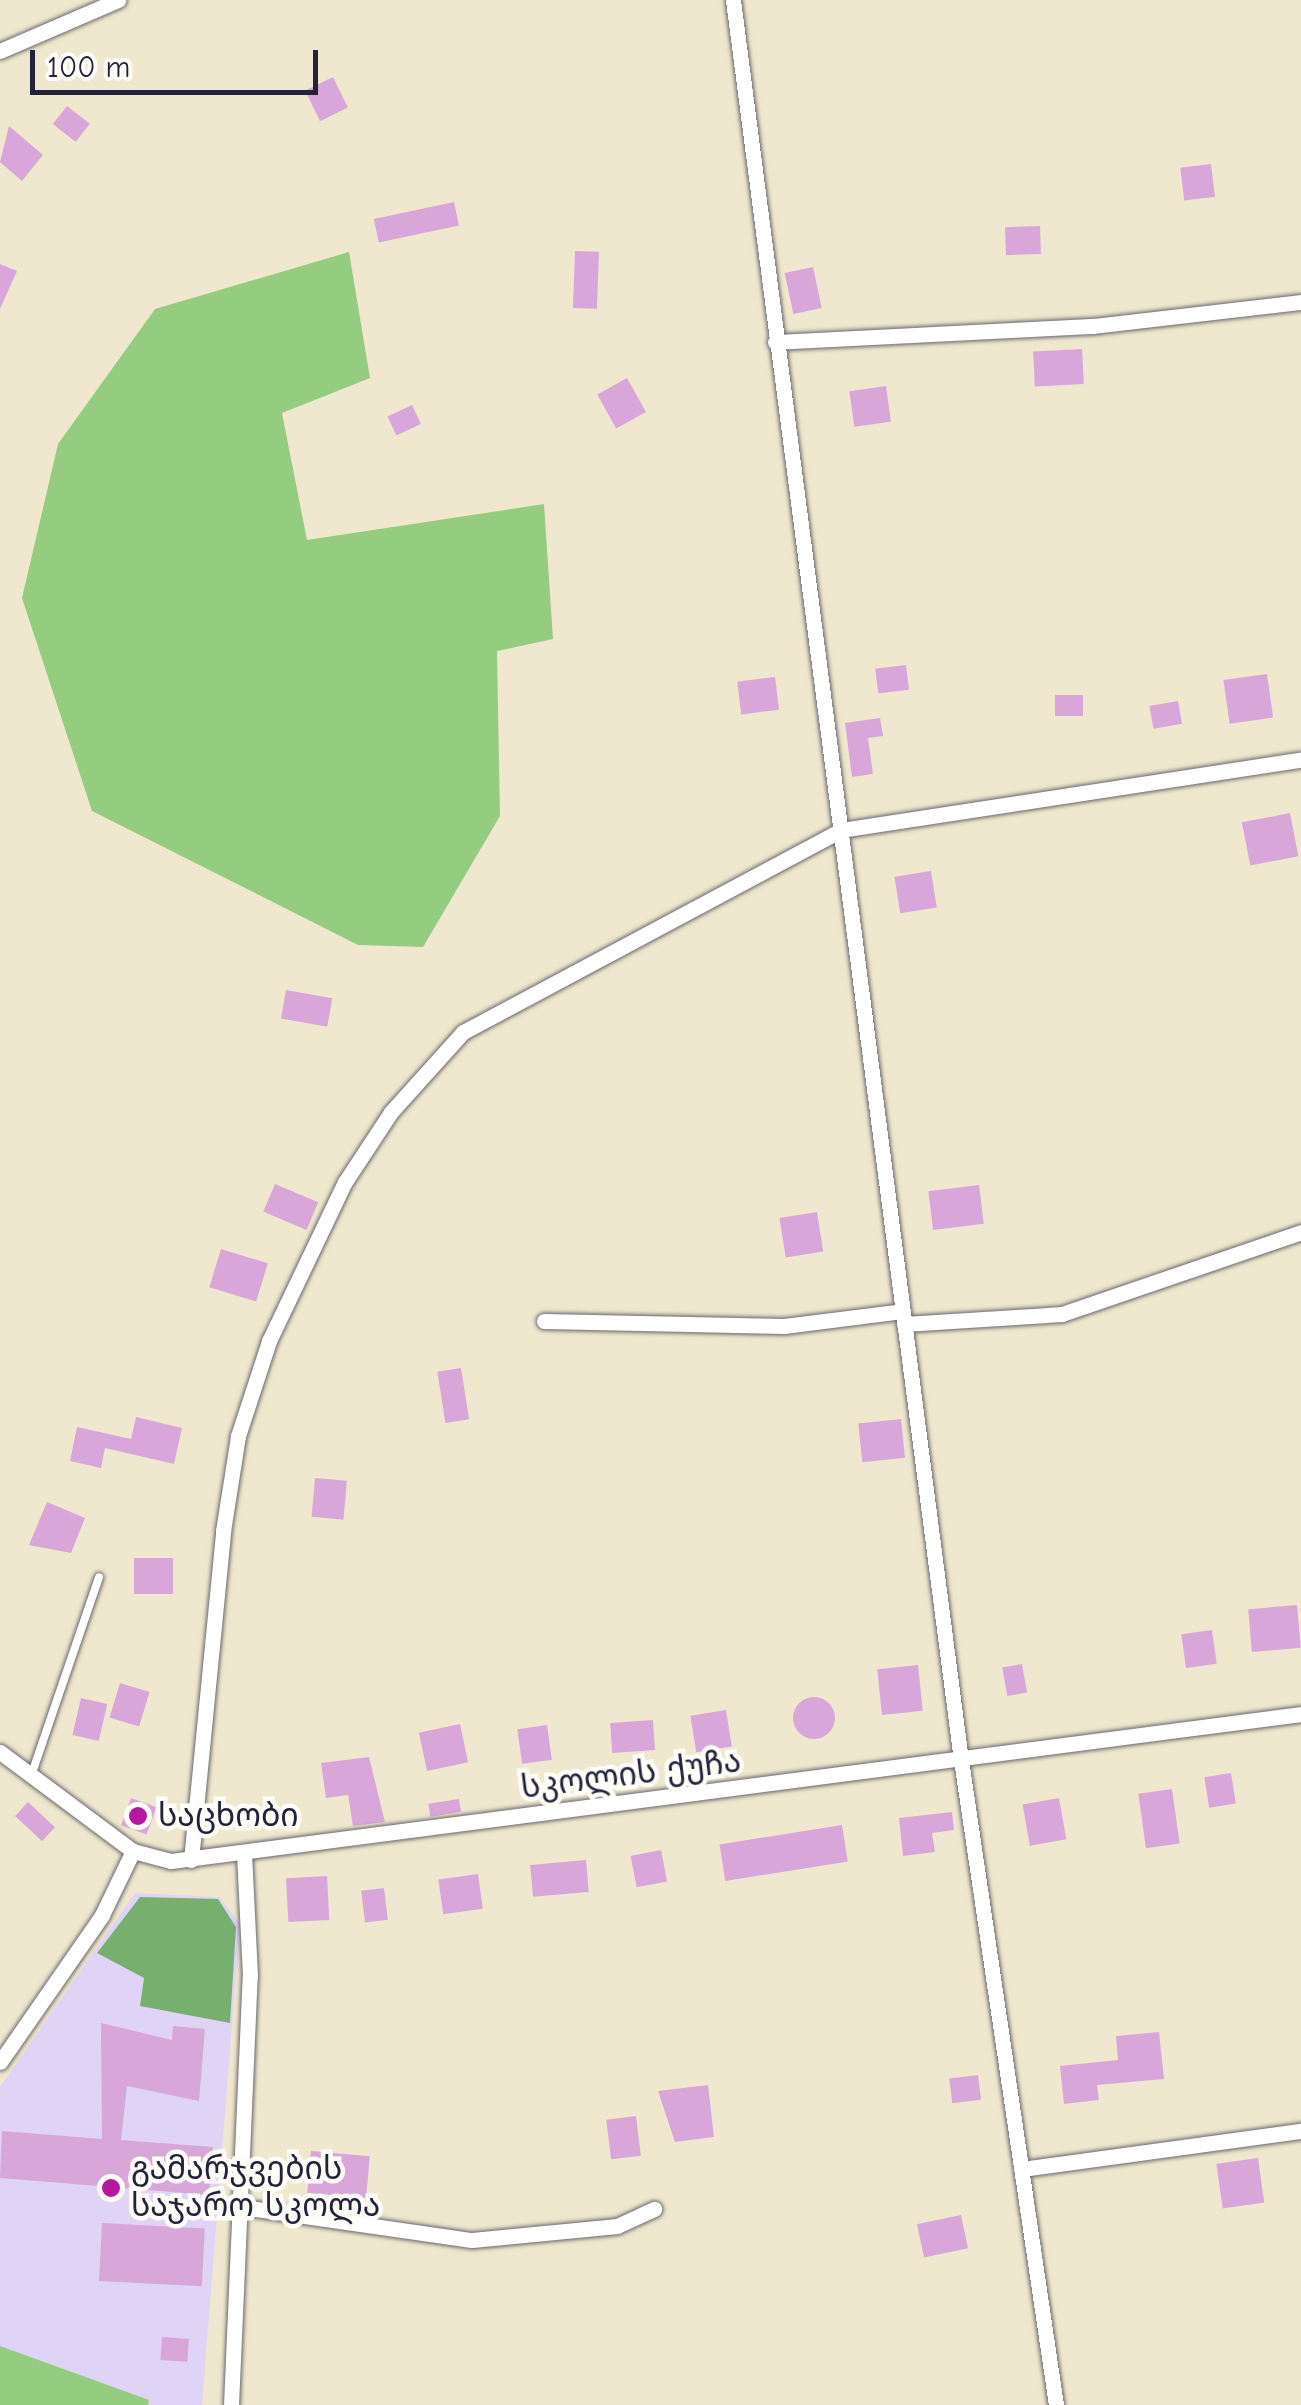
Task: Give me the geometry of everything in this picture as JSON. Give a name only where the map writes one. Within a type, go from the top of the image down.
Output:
[{"type":"street","points":[[0,51],[118,0]]},
{"type":"street","points":[[733,0],[961,1760],[1056,2405]]},
{"type":"street","points":[[776,342],[1093,326],[1301,302]]},
{"type":"street","points":[[191,1860],[238,1436],[269,1341],[344,1182],[391,1112],[463,1032],[841,830],[1301,760]]},
{"type":"street","points":[[544,1321],[784,1326],[1062,1314],[1301,1232]]},
{"type":"street","name":"სკოლის ქუჩა","points":[[0,1752],[133,1850],[191,1860],[1301,1714]]},
{"type":"street","points":[[0,2062],[102,1915],[133,1850]]},
{"type":"street","points":[[231,2405],[250,1976],[244,1852]]},
{"type":"street","points":[[1022,2169],[1301,2131]]},
{"type":"street","points":[[242,2207],[472,2240],[618,2226],[654,2209]]},
{"type":"lane","points":[[30,1776],[99,1577]]},
{"type":"shaded area","name":"გამარჯვების საჯარო სკოლა","points":[[135,1893],[219,1897],[240,1924],[202,2405],[0,2405],[0,2087]]},
{"type":"green space","points":[[349,252],[370,378],[282,413],[307,540],[544,504],[553,639],[497,651],[500,816],[423,947],[358,945],[92,811],[22,598],[58,444],[155,309]]},
{"type":"green space","points":[[140,1897],[218,1899],[236,1927],[230,2023],[140,2006],[144,1978],[97,1953]]},
{"type":"green space","points":[[0,2346],[149,2400],[148,2405],[0,2405]]},
{"type":"building","points":[[333,77],[348,108],[320,121],[305,91]]},
{"type":"building","points":[[67,106],[90,124],[76,142],[53,124]]},
{"type":"building","points":[[9,126],[43,155],[22,181],[0,162]]},
{"type":"building","points":[[1211,164],[1215,197],[1184,201],[1180,168]]},
{"type":"building","points":[[454,202],[459,225],[379,243],[374,219]]},
{"type":"building","points":[[1040,226],[1041,254],[1006,255],[1005,227]]},
{"type":"building","points":[[575,251],[599,252],[597,309],[573,308]]},
{"type":"building","points":[[0,264],[17,271],[0,309]]},
{"type":"building","points":[[813,267],[822,308],[793,314],[785,273]]},
{"type":"building","points":[[1082,349],[1084,384],[1035,387],[1033,352]]},
{"type":"building","points":[[627,378],[646,412],[616,429],[597,394]]},
{"type":"building","points":[[886,386],[891,422],[854,427],[849,391]]},
{"type":"building","points":[[412,405],[421,424],[396,435],[388,416]]},
{"type":"building","points":[[906,665],[909,690],[878,694],[875,669]]},
{"type":"building","points":[[1267,674],[1273,718],[1230,724],[1223,680]]},
{"type":"building","points":[[775,677],[779,710],[741,714],[737,682]]},
{"type":"building","points":[[1055,695],[1083,695],[1083,716],[1055,716]]},
{"type":"building","points":[[1178,701],[1182,724],[1153,729],[1149,706]]},
{"type":"building","points":[[880,718],[883,736],[868,738],[873,774],[852,777],[845,723]]},
{"type":"building","points":[[1290,813],[1298,856],[1250,866],[1242,822]]},
{"type":"building","points":[[931,871],[937,908],[900,913],[894,877]]},
{"type":"building","points":[[286,990],[332,998],[327,1027],[281,1019]]},
{"type":"building","points":[[275,1184],[318,1202],[307,1230],[263,1212]]},
{"type":"building","points":[[979,1185],[984,1224],[933,1230],[928,1191]]},
{"type":"building","points":[[817,1212],[823,1252],[786,1257],[779,1218]]},
{"type":"building","points":[[221,1249],[268,1263],[256,1302],[209,1287]]},
{"type":"building","points":[[461,1368],[469,1419],[445,1423],[437,1372]]},
{"type":"building","points":[[136,1417],[182,1428],[174,1464],[105,1448],[101,1468],[70,1461],[77,1427],[131,1439]]},
{"type":"building","points":[[901,1419],[905,1458],[862,1462],[858,1423]]},
{"type":"building","points":[[315,1478],[347,1481],[343,1520],[312,1517]]},
{"type":"building","points":[[47,1502],[85,1518],[71,1553],[29,1545]]},
{"type":"building","points":[[134,1558],[173,1558],[173,1594],[134,1594]]},
{"type":"building","points":[[1297,1605],[1301,1648],[1252,1652],[1248,1609]]},
{"type":"building","points":[[1212,1630],[1217,1664],[1186,1668],[1181,1634]]},
{"type":"building","points":[[1022,1664],[1027,1693],[1007,1696],[1002,1667]]},
{"type":"building","points":[[918,1665],[923,1711],[882,1715],[877,1669]]},
{"type":"building","points":[[120,1683],[150,1692],[139,1726],[109,1717]]},
{"type":"building","points":[[814,1697],[829,1703],[835,1718],[829,1733],[814,1739],[799,1733],[793,1718],[799,1703]]},
{"type":"building","points":[[81,1698],[107,1704],[99,1741],[72,1735]]},
{"type":"building","points":[[726,1710],[732,1747],[696,1752],[690,1716]]},
{"type":"building","points":[[653,1720],[655,1750],[612,1753],[610,1723]]},
{"type":"building","points":[[460,1724],[468,1762],[427,1771],[419,1733]]},
{"type":"building","points":[[547,1725],[552,1760],[522,1764],[517,1729]]},
{"type":"building","points":[[369,1757],[385,1822],[353,1826],[348,1795],[326,1798],[321,1763]]},
{"type":"building","points":[[1231,1773],[1236,1804],[1209,1808],[1204,1777]]},
{"type":"building","points":[[1172,1789],[1180,1843],[1146,1848],[1138,1794]]},
{"type":"building","name":"საცხობი","points":[[131,1798],[156,1807],[146,1834],[121,1825]]},
{"type":"building","points":[[1059,1798],[1066,1839],[1030,1846],[1023,1804]]},
{"type":"building","points":[[459,1799],[461,1812],[430,1817],[428,1804]]},
{"type":"building","points":[[28,1802],[55,1827],[42,1841],[15,1816]]},
{"type":"building","points":[[952,1812],[954,1830],[932,1833],[935,1852],[903,1856],[899,1818]]},
{"type":"building","points":[[842,1825],[848,1862],[725,1881],[720,1844]]},
{"type":"building","points":[[661,1850],[667,1881],[637,1887],[631,1856]]},
{"type":"building","points":[[586,1860],[589,1892],[533,1897],[530,1865]]},
{"type":"building","points":[[478,1874],[483,1909],[443,1914],[438,1880]]},
{"type":"building","points":[[327,1876],[329,1920],[288,1922],[286,1878]]},
{"type":"building","points":[[384,1888],[388,1920],[365,1923],[361,1891]]},
{"type":"building","points":[[101,2023],[172,2040],[173,2026],[205,2029],[199,2101],[127,2086],[121,2140],[213,2147],[209,2195],[0,2178],[2,2131],[102,2139]]},
{"type":"building","points":[[1159,2032],[1164,2079],[1097,2085],[1099,2100],[1064,2104],[1060,2066],[1118,2060],[1116,2036]]},
{"type":"building","points":[[978,2075],[981,2100],[952,2103],[949,2079]]},
{"type":"building","points":[[708,2085],[714,2137],[675,2142],[658,2091]]},
{"type":"building","points":[[636,2116],[641,2156],[611,2159],[606,2120]]},
{"type":"building","points":[[311,2151],[370,2156],[366,2198],[307,2193]]},
{"type":"building","points":[[1258,2158],[1264,2203],[1223,2208],[1216,2164]]},
{"type":"building","points":[[961,2215],[968,2248],[924,2258],[917,2224]]},
{"type":"building","points":[[102,2223],[205,2228],[202,2286],[99,2281]]},
{"type":"building","points":[[162,2337],[189,2339],[187,2362],[160,2360]]},
{"type":"place","name":"საცხობი","points":[[138,1816]]},
{"type":"place","name":"გამარჯვების საჯარო სკოლა","points":[[111,2188]]}]
